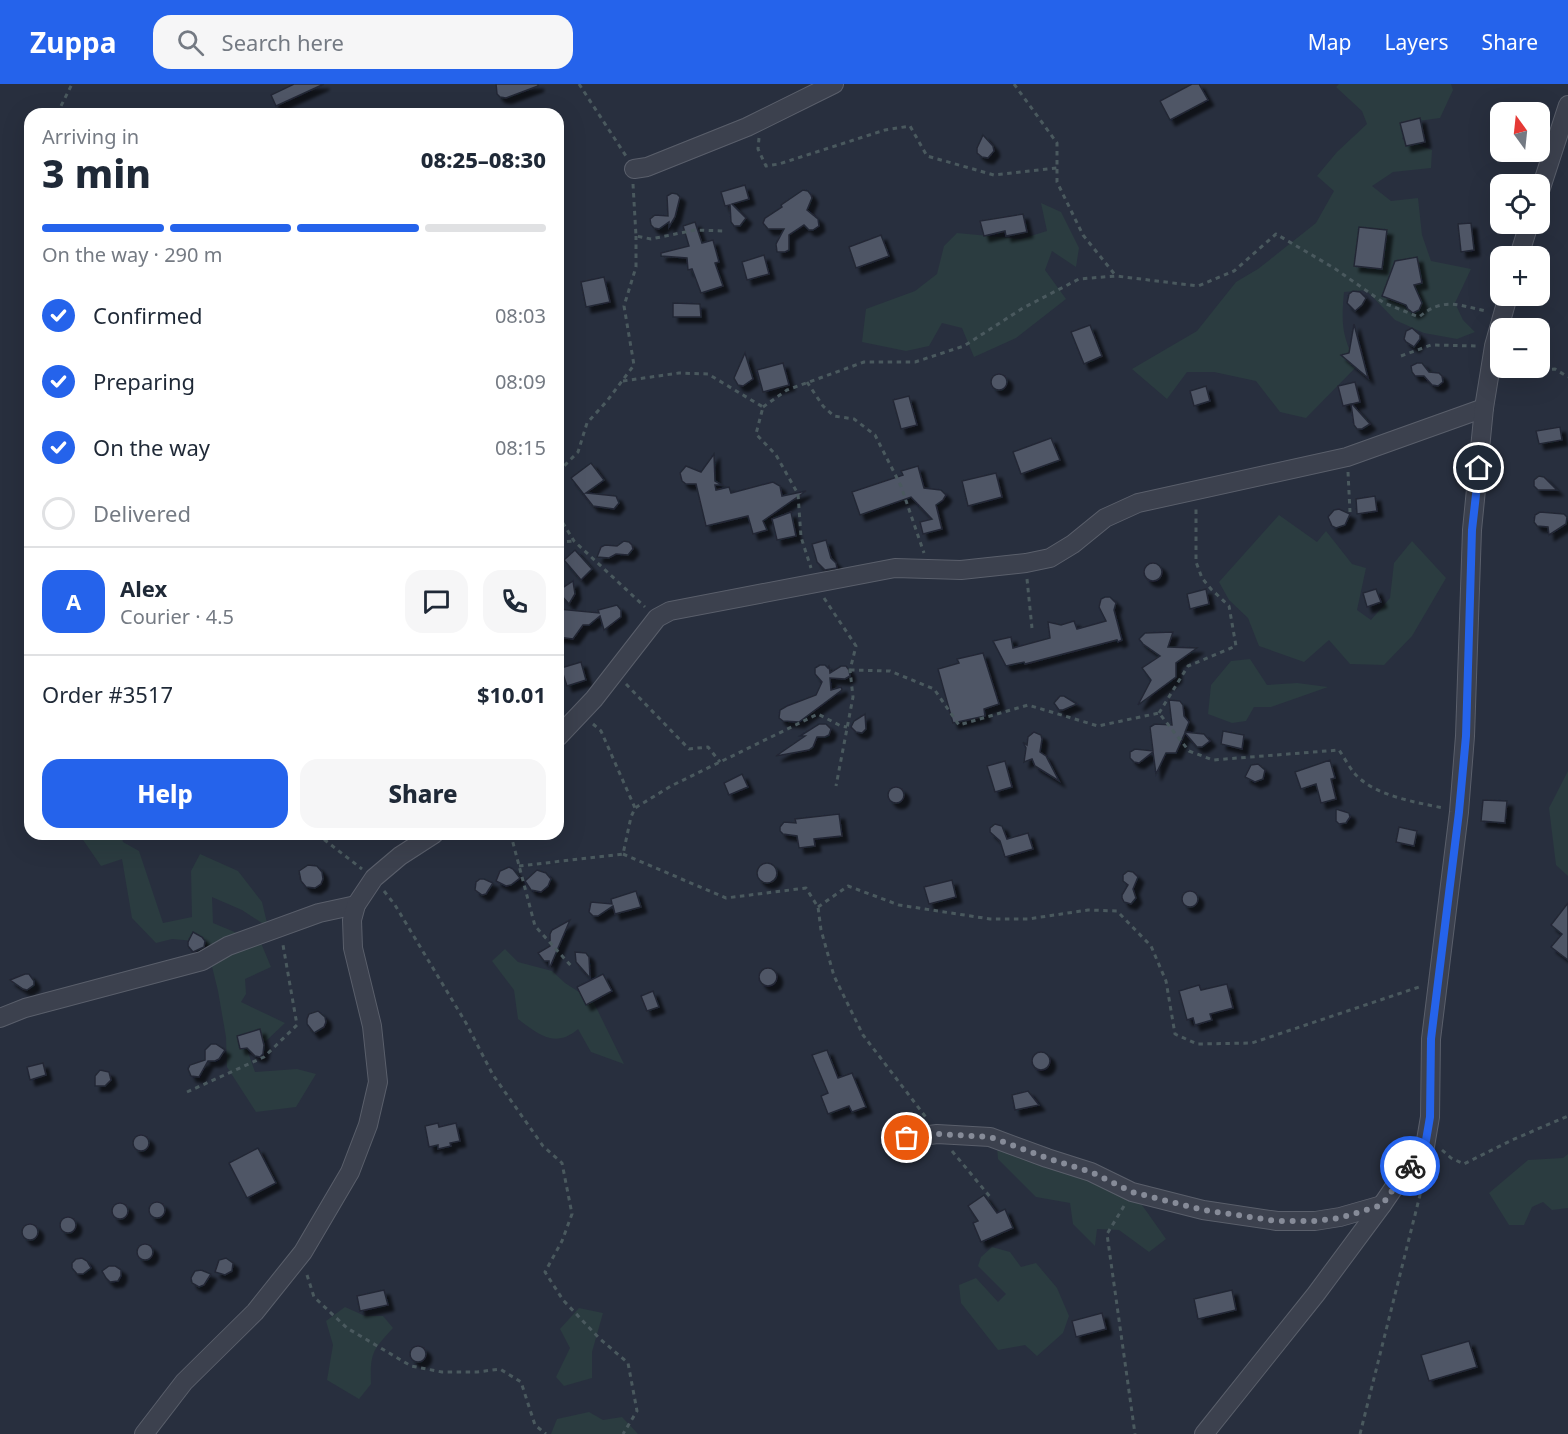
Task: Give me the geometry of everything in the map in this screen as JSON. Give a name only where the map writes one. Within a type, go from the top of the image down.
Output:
[{"type":"street","points":[[634,169],[647,167],[759,122],[834,84]]},
{"type":"street","points":[[1546,174],[1568,105]]},
{"type":"street","points":[[1502,318],[1505,306]]},
{"type":"street","points":[[1204,1434],[1316,1294],[1425,1145],[1430,1117],[1431,1039],[1437,980],[1459,812],[1469,664],[1472,530],[1484,408],[1490,377]]},
{"type":"street","points":[[564,731],[582,713],[657,618],[670,611],[895,568],[961,570],[1050,558],[1105,518],[1157,497],[1347,457],[1484,408]]},
{"type":"street","points":[[144,1434],[184,1382],[255,1312],[303,1252],[350,1172],[368,1125],[378,1082],[372,1026],[353,948],[352,920],[356,905],[374,878],[400,856],[425,840]]},
{"type":"street","points":[[0,1018],[25,1008],[202,961],[228,946],[319,913],[356,905]]},
{"type":"street","points":[[907,1138],[937,1134],[990,1137],[1091,1172],[1132,1192],[1203,1210],[1277,1221],[1315,1221],[1340,1218],[1382,1205]]},
{"type":"path","points":[[60,108],[72,84]]},
{"type":"path","points":[[1014,84],[1057,143],[1057,182],[1083,235],[1116,276]]},
{"type":"path","points":[[759,122],[758,149],[766,166],[885,130],[910,126],[927,156],[994,175],[1057,168]]},
{"type":"path","points":[[836,786],[853,697],[850,670],[856,646],[831,612],[815,582],[801,537],[798,494],[776,455],[756,434],[763,407],[787,390],[864,362],[915,362],[964,346],[1023,308],[1079,279],[1116,276],[1198,286],[1234,271],[1276,234],[1334,268],[1384,303],[1419,317],[1428,310],[1449,303],[1503,314]]},
{"type":"path","points":[[564,466],[578,452],[587,423],[634,365],[624,306],[636,267],[636,236]]},
{"type":"path","points":[[1401,356],[1431,345],[1490,346]]},
{"type":"path","points":[[1550,369],[1555,369],[1568,377]]},
{"type":"path","points":[[623,381],[680,373],[708,374],[763,407]]},
{"type":"path","points":[[806,382],[823,406],[834,416],[854,419],[875,435],[902,486],[930,569]]},
{"type":"path","points":[[1347,457],[1350,512]]},
{"type":"path","points":[[850,670],[890,671],[934,689],[959,726],[1028,705],[1098,726],[1160,713],[1188,666],[1236,646],[1229,606],[1207,583],[1196,562],[1196,489]]},
{"type":"path","points":[[564,525],[574,541],[657,618]]},
{"type":"path","points":[[564,542],[574,541]]},
{"type":"path","points":[[1026,563],[1032,628]]},
{"type":"path","points":[[614,672],[689,749],[708,747],[720,762]]},
{"type":"path","points":[[582,713],[601,731],[635,808]]},
{"type":"path","points":[[1160,713],[1189,751],[1213,760],[1340,750],[1355,775],[1392,797],[1459,812]]},
{"type":"path","points":[[623,854],[635,808],[671,786],[818,714],[847,727]]},
{"type":"path","points":[[325,840],[374,878],[395,904],[466,1023],[493,1075],[543,1146],[562,1163],[572,1214],[562,1241],[545,1272],[562,1300],[599,1338],[628,1363],[637,1411],[623,1434]]},
{"type":"path","points":[[511,840],[535,927],[573,968]]},
{"type":"path","points":[[519,866],[623,854],[726,898],[806,888],[818,907],[821,930],[834,976],[863,1035],[937,1134],[991,1198]]},
{"type":"path","points":[[818,907],[848,886],[899,905],[990,919],[1028,919],[1088,910],[1117,912],[1151,946],[1166,981],[1175,1034],[1197,1044],[1252,1042],[1437,980]]},
{"type":"path","points":[[187,1092],[264,1057],[297,1025],[280,928]]},
{"type":"path","points":[[1360,1434],[1421,1191],[1425,1145],[1464,1164],[1568,1116]]},
{"type":"path","points":[[1132,1192],[1107,1234],[1135,1434]]},
{"type":"path","points":[[303,1252],[303,1265],[314,1297],[347,1328],[411,1366],[442,1372],[477,1372],[500,1369],[521,1382],[535,1425],[546,1434]]},
{"type":"shaded area","points":[[1339,84],[1451,84],[1453,90],[1440,118],[1411,122],[1402,139],[1432,150],[1431,168],[1393,172],[1372,186],[1391,201],[1418,198],[1422,235],[1431,261],[1471,269],[1455,303],[1463,320],[1475,332],[1457,339],[1424,333],[1395,320],[1366,290],[1344,292],[1344,330],[1357,366],[1306,418],[1280,412],[1256,381],[1214,372],[1187,372],[1167,399],[1132,369],[1197,331],[1236,282],[1258,269],[1316,223],[1334,191],[1317,176],[1337,152],[1367,124],[1362,111],[1336,87]]},
{"type":"shaded area","points":[[1041,203],[1061,212],[1079,248],[1076,267],[1052,251],[1045,270],[1066,299],[1016,338],[974,357],[962,328],[942,323],[929,346],[906,351],[862,342],[866,309],[915,291],[937,274],[944,246],[957,233],[1021,239],[1047,231]]},
{"type":"shaded area","points":[[1279,515],[1317,542],[1326,531],[1352,564],[1366,568],[1357,610],[1371,620],[1390,598],[1394,563],[1412,541],[1446,578],[1412,636],[1384,665],[1350,664],[1329,640],[1304,662],[1259,646],[1248,618],[1229,600],[1219,582]]},
{"type":"shaded area","points":[[1250,659],[1267,685],[1297,683],[1328,687],[1271,707],[1254,707],[1246,721],[1232,723],[1208,714],[1211,685],[1231,661]]},
{"type":"shaded area","points":[[1568,771],[1568,876],[1556,865],[1549,808]]},
{"type":"shaded area","points":[[83,840],[122,840],[139,851],[163,923],[192,917],[191,871],[200,854],[238,871],[262,902],[268,927],[242,910],[212,897],[213,923],[261,943],[271,967],[245,979],[246,994],[241,1002],[285,1023],[266,1041],[243,1038],[255,1072],[297,1069],[316,1074],[296,1107],[256,1112],[227,1067],[226,1037],[206,942],[172,939],[156,943],[132,918],[122,859],[101,866]]},
{"type":"shaded area","points":[[505,949],[518,962],[552,971],[565,983],[593,1001],[624,1064],[591,1052],[578,1029],[570,1035],[554,1039],[540,1034],[518,1019],[514,990],[492,961]]},
{"type":"shaded area","points":[[997,1147],[1071,1171],[1142,1205],[1166,1239],[1149,1252],[1119,1230],[1097,1229],[1095,1246],[1073,1224],[1070,1203],[1036,1197],[998,1159]]},
{"type":"shaded area","points":[[1568,1154],[1568,1208],[1552,1210],[1543,1202],[1532,1207],[1524,1225],[1509,1225],[1489,1193],[1528,1160],[1563,1158]]},
{"type":"shaded area","points":[[992,1247],[1010,1252],[1021,1267],[1036,1263],[1057,1288],[1069,1316],[1063,1333],[1037,1356],[1025,1345],[998,1350],[961,1303],[959,1285],[976,1278],[998,1302],[1006,1294],[978,1266],[981,1257]]},
{"type":"shaded area","points":[[345,1307],[365,1316],[383,1316],[393,1328],[374,1353],[371,1365],[371,1384],[359,1399],[327,1380],[333,1345],[326,1321]]},
{"type":"shaded area","points":[[579,1308],[603,1313],[592,1352],[592,1378],[564,1386],[556,1377],[570,1348],[560,1329]]},
{"type":"shaded area","points":[[589,1412],[603,1420],[622,1417],[638,1434],[551,1434],[557,1419]]},
{"type":"building","points":[[294,84],[324,84],[276,106],[271,95]]},
{"type":"building","points":[[496,84],[538,84],[538,86],[506,98],[497,94]]},
{"type":"building","points":[[1192,84],[1199,84],[1208,100],[1170,120],[1160,101]]},
{"type":"building","points":[[1420,118],[1425,142],[1406,146],[1400,123]]},
{"type":"building","points":[[983,135],[993,146],[994,151],[988,158],[977,153]]},
{"type":"building","points":[[745,185],[749,199],[732,204],[746,218],[740,226],[734,226],[731,222],[730,205],[725,206],[721,192]]},
{"type":"building","points":[[803,190],[808,191],[811,195],[807,210],[818,219],[819,226],[809,230],[804,225],[789,235],[789,250],[777,252],[776,244],[784,229],[768,229],[763,223],[765,218]]},
{"type":"building","points":[[672,193],[680,197],[675,217],[669,227],[669,222],[659,229],[654,228],[650,219],[655,215],[668,216],[667,196]]},
{"type":"building","points":[[1023,214],[1027,232],[1006,236],[1005,231],[984,236],[980,221]]},
{"type":"building","points":[[695,222],[702,243],[713,240],[719,262],[715,263],[723,286],[701,293],[692,269],[688,270],[687,258],[661,256],[661,253],[689,246],[683,226]]},
{"type":"building","points":[[1471,223],[1474,250],[1461,252],[1458,224]]},
{"type":"building","points":[[1359,227],[1387,230],[1382,269],[1354,266]]},
{"type":"building","points":[[881,235],[889,256],[856,268],[849,247]]},
{"type":"building","points":[[764,255],[769,274],[747,280],[742,262]]},
{"type":"building","points":[[1417,257],[1422,283],[1414,285],[1422,303],[1419,310],[1413,313],[1406,305],[1382,296],[1395,261]]},
{"type":"building","points":[[604,277],[610,302],[586,307],[581,282]]},
{"type":"building","points":[[1353,291],[1360,292],[1366,298],[1355,311],[1347,303],[1349,294]]},
{"type":"building","points":[[673,303],[700,304],[701,317],[673,317]]},
{"type":"building","points":[[1354,324],[1368,378],[1341,355],[1349,353]]},
{"type":"building","points":[[1090,325],[1102,356],[1084,364],[1071,332]]},
{"type":"building","points":[[1412,328],[1420,335],[1414,347],[1404,339],[1406,331]]},
{"type":"building","points":[[745,353],[753,379],[743,386],[738,385],[734,378]]},
{"type":"building","points":[[783,363],[789,385],[763,392],[757,370]]},
{"type":"building","points":[[1422,363],[1429,372],[1439,373],[1443,382],[1438,386],[1432,385],[1424,376],[1415,376],[1411,366]]},
{"type":"building","points":[[996,374],[1002,374],[1007,382],[1005,388],[996,390],[991,385],[991,379]]},
{"type":"building","points":[[1355,382],[1360,402],[1352,404],[1370,424],[1362,429],[1357,429],[1354,425],[1351,404],[1343,406],[1338,386]]},
{"type":"building","points":[[1206,386],[1210,401],[1194,406],[1190,391]]},
{"type":"building","points":[[909,396],[917,425],[901,429],[893,400]]},
{"type":"building","points":[[1560,427],[1562,440],[1539,444],[1536,431]]},
{"type":"building","points":[[1051,438],[1060,460],[1021,474],[1013,452]]},
{"type":"building","points":[[714,454],[715,481],[722,485],[715,485],[716,490],[729,487],[731,493],[773,482],[780,486],[782,496],[806,491],[763,521],[767,530],[753,534],[748,516],[706,526],[696,484],[686,484],[682,481],[680,473],[686,466],[701,472]]},
{"type":"building","points":[[591,463],[604,480],[586,493],[616,496],[619,503],[614,509],[593,506],[571,478]]},
{"type":"building","points":[[918,466],[924,488],[941,490],[946,495],[936,505],[942,529],[923,534],[920,522],[932,519],[911,497],[860,515],[852,492],[903,475],[901,471]]},
{"type":"building","points":[[996,473],[1002,497],[968,506],[962,481]]},
{"type":"building","points":[[1539,476],[1544,477],[1557,490],[1538,490],[1534,486],[1534,480]]},
{"type":"building","points":[[1375,496],[1377,511],[1357,514],[1356,499]]},
{"type":"building","points":[[1339,509],[1350,514],[1345,525],[1336,528],[1332,526],[1328,517],[1334,510]]},
{"type":"building","points":[[791,512],[796,536],[777,540],[772,519]]},
{"type":"building","points":[[1540,512],[1564,514],[1567,517],[1566,524],[1549,535],[1548,527],[1537,526],[1534,522],[1535,515]]},
{"type":"building","points":[[826,540],[831,558],[837,568],[825,570],[817,562],[812,544]]},
{"type":"building","points":[[624,541],[632,545],[633,549],[628,555],[597,557],[601,547],[617,546]]},
{"type":"building","points":[[575,550],[592,569],[581,580],[564,560]]},
{"type":"building","points":[[1153,563],[1159,566],[1162,572],[1159,578],[1153,581],[1147,578],[1144,572],[1147,566]]},
{"type":"building","points":[[573,581],[575,594],[569,604],[564,598],[564,587]]},
{"type":"building","points":[[1206,589],[1209,604],[1190,609],[1187,594]]},
{"type":"building","points":[[1376,589],[1381,602],[1367,607],[1363,593]]},
{"type":"building","points":[[1110,597],[1116,603],[1114,610],[1122,640],[1025,664],[1024,662],[1006,666],[993,641],[1011,637],[1013,648],[1050,638],[1048,622],[1061,625],[1074,621],[1077,629],[1106,621],[1099,607],[1101,599]]},
{"type":"building","points":[[617,605],[621,610],[621,617],[604,630],[600,616],[589,625],[583,625],[573,639],[564,638],[564,610],[599,613],[598,610]]},
{"type":"building","points":[[1173,632],[1168,647],[1197,648],[1176,663],[1176,677],[1138,705],[1151,680],[1142,668],[1160,656],[1139,639],[1145,633]]},
{"type":"building","points":[[983,653],[999,704],[984,709],[985,716],[953,723],[938,669],[959,663],[957,659]]},
{"type":"building","points":[[581,662],[586,680],[567,686],[564,667]]},
{"type":"building","points":[[820,665],[828,668],[829,665],[830,673],[841,666],[846,666],[850,676],[845,679],[830,678],[831,690],[841,687],[842,690],[799,722],[783,721],[779,718],[780,710],[816,695],[822,682],[815,674],[815,668]]},
{"type":"building","points":[[1060,696],[1077,704],[1059,710],[1054,703]]},
{"type":"building","points":[[1169,700],[1180,701],[1183,705],[1184,716],[1189,722],[1185,732],[1204,734],[1210,741],[1202,747],[1197,747],[1185,733],[1176,753],[1166,753],[1156,774],[1153,752],[1139,763],[1130,758],[1130,752],[1135,749],[1153,751],[1150,727],[1155,724],[1172,725]]},
{"type":"building","points":[[865,714],[866,729],[862,733],[856,732],[851,727],[854,721]]},
{"type":"building","points":[[819,724],[826,724],[831,729],[829,735],[817,737],[813,747],[809,750],[776,756],[805,736],[800,736]]},
{"type":"building","points":[[1223,731],[1244,735],[1242,749],[1221,744]]},
{"type":"building","points":[[1034,732],[1041,735],[1040,752],[1046,756],[1059,781],[1035,766],[1032,759],[1024,762],[1026,748],[1023,742],[1027,745],[1028,737]]},
{"type":"building","points":[[1330,760],[1335,778],[1331,779],[1336,799],[1321,803],[1316,784],[1301,789],[1295,772]]},
{"type":"building","points":[[1005,761],[1012,787],[995,792],[987,766]]},
{"type":"building","points":[[1258,764],[1265,770],[1263,779],[1255,782],[1245,777],[1251,765]]},
{"type":"building","points":[[742,774],[748,787],[729,795],[724,783]]},
{"type":"building","points":[[893,787],[899,787],[904,795],[902,801],[893,803],[888,798],[888,792]]},
{"type":"building","points":[[1483,800],[1507,801],[1505,823],[1481,821]]},
{"type":"building","points":[[1336,809],[1349,813],[1350,817],[1346,823],[1339,824],[1336,821]]},
{"type":"building","points":[[839,814],[842,836],[814,839],[815,846],[799,848],[797,836],[783,834],[780,831],[784,822],[796,823],[795,819]]},
{"type":"building","points":[[995,824],[1002,826],[1007,839],[1028,833],[1033,849],[1005,857],[1000,841],[990,832],[990,828]]},
{"type":"building","points":[[1399,827],[1417,831],[1414,846],[1396,842]]},
{"type":"building","points":[[767,863],[774,866],[777,873],[774,880],[767,883],[760,880],[757,873],[760,866]]},
{"type":"building","points":[[308,865],[317,866],[322,872],[321,884],[315,888],[306,887],[301,881],[299,871]]},
{"type":"building","points":[[509,867],[520,878],[506,886],[496,881],[500,871]]},
{"type":"building","points":[[537,870],[546,873],[551,879],[548,886],[541,892],[531,890],[525,881]]},
{"type":"building","points":[[1128,871],[1138,877],[1133,889],[1136,898],[1131,904],[1124,902],[1122,898],[1128,885],[1123,881],[1123,875]]},
{"type":"building","points":[[480,879],[493,883],[486,894],[482,895],[475,890],[476,882]]},
{"type":"building","points":[[952,880],[956,897],[929,904],[924,887]]},
{"type":"building","points":[[636,891],[641,907],[615,914],[613,906],[598,916],[593,916],[589,912],[591,902],[612,904],[611,899]]},
{"type":"building","points":[[1190,891],[1198,899],[1190,907],[1182,899]]},
{"type":"building","points":[[1568,903],[1568,960],[1551,947],[1562,934],[1551,925]]},
{"type":"building","points":[[570,920],[549,967],[549,961],[544,961],[538,953],[550,946],[552,930]]},
{"type":"building","points":[[193,932],[205,941],[204,947],[193,952],[188,942]]},
{"type":"building","points":[[575,952],[586,953],[589,957],[590,978],[576,962]]},
{"type":"building","points":[[768,968],[774,971],[777,977],[774,983],[768,986],[762,983],[759,977],[762,971]]},
{"type":"building","points":[[29,974],[34,981],[34,985],[27,990],[10,980]]},
{"type":"building","points":[[603,974],[612,991],[586,1005],[577,987]]},
{"type":"building","points":[[1227,984],[1233,1008],[1210,1014],[1212,1020],[1195,1025],[1193,1018],[1187,1020],[1179,991],[1199,985],[1201,990]]},
{"type":"building","points":[[653,991],[659,1007],[647,1011],[641,996]]},
{"type":"building","points":[[318,1011],[325,1017],[326,1022],[324,1027],[314,1033],[307,1024],[307,1019],[309,1014]]},
{"type":"building","points":[[260,1029],[264,1045],[263,1054],[260,1057],[255,1056],[247,1048],[240,1049],[237,1036]]},
{"type":"building","points":[[211,1044],[216,1044],[225,1050],[219,1059],[208,1061],[199,1077],[191,1076],[188,1069],[190,1065],[205,1060],[205,1050]]},
{"type":"building","points":[[827,1050],[838,1078],[852,1073],[866,1107],[852,1112],[849,1106],[828,1114],[821,1096],[828,1093],[812,1055]]},
{"type":"building","points":[[1041,1052],[1047,1055],[1050,1061],[1047,1067],[1041,1070],[1035,1067],[1032,1061],[1035,1055]]},
{"type":"building","points":[[43,1063],[46,1075],[30,1080],[27,1067]]},
{"type":"building","points":[[100,1070],[109,1072],[111,1080],[105,1086],[95,1086],[95,1076]]},
{"type":"building","points":[[1028,1091],[1039,1105],[1015,1110],[1012,1095]]},
{"type":"building","points":[[438,1123],[439,1127],[456,1123],[460,1141],[438,1149],[438,1145],[429,1147],[425,1126]]},
{"type":"building","points":[[138,1135],[144,1135],[149,1143],[147,1149],[138,1151],[133,1146],[133,1140]]},
{"type":"building","points":[[258,1148],[276,1183],[247,1198],[229,1163]]},
{"type":"building","points":[[984,1195],[997,1213],[1005,1209],[1013,1228],[981,1242],[973,1223],[978,1221],[968,1206]]},
{"type":"building","points":[[154,1202],[160,1202],[165,1210],[163,1216],[154,1218],[149,1213],[149,1207]]},
{"type":"building","points":[[117,1203],[123,1203],[128,1211],[126,1217],[117,1219],[112,1214],[112,1208]]},
{"type":"building","points":[[65,1217],[71,1217],[76,1225],[74,1231],[65,1233],[60,1228],[60,1222]]},
{"type":"building","points":[[27,1224],[33,1224],[38,1232],[36,1238],[27,1240],[22,1235],[22,1229]]},
{"type":"building","points":[[142,1244],[148,1244],[153,1252],[151,1258],[142,1260],[137,1255],[137,1249]]},
{"type":"building","points":[[82,1258],[91,1268],[83,1274],[77,1274],[72,1268],[72,1263]]},
{"type":"building","points":[[226,1258],[233,1263],[232,1271],[225,1275],[215,1272],[219,1260]]},
{"type":"building","points":[[109,1266],[115,1266],[121,1270],[118,1281],[110,1282],[106,1278],[102,1271]]},
{"type":"building","points":[[201,1270],[211,1274],[204,1285],[199,1287],[192,1283],[191,1278],[195,1271]]},
{"type":"building","points":[[384,1290],[388,1305],[360,1311],[357,1296]]},
{"type":"building","points":[[1232,1290],[1236,1310],[1198,1319],[1194,1299]]},
{"type":"building","points":[[1102,1313],[1106,1329],[1076,1337],[1072,1321]]},
{"type":"building","points":[[1469,1341],[1477,1367],[1429,1381],[1421,1355]]},
{"type":"building","points":[[418,1346],[424,1348],[426,1354],[424,1360],[418,1362],[412,1360],[410,1354],[412,1348]]},
{"type":"way so far","points":[[907,1138],[937,1134],[990,1137],[1091,1172],[1132,1192],[1203,1210],[1277,1221],[1315,1221],[1340,1218],[1382,1205],[1410,1166]]},
{"type":"route","points":[[1410,1166],[1424,1152],[1430,1117],[1431,1039],[1466,736],[1472,530],[1479,468]]}]
